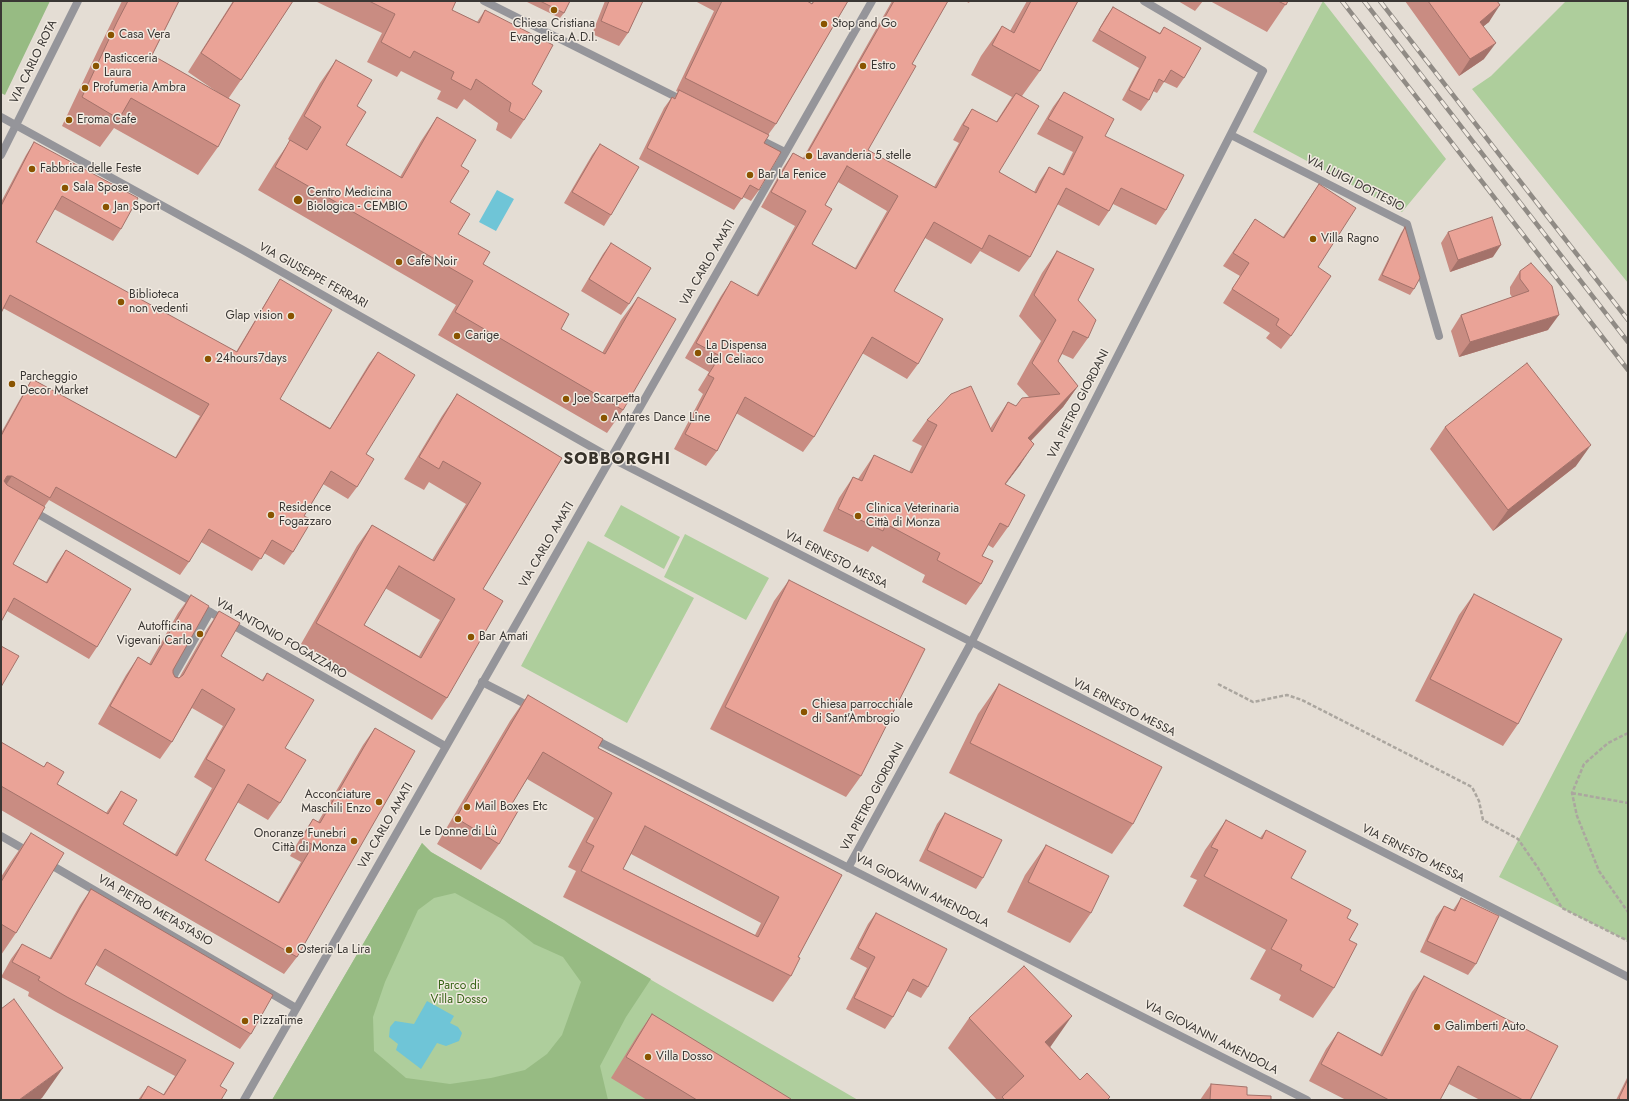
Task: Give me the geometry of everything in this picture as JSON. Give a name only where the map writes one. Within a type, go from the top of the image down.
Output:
[{"type":"street","name":"VIA CARLO ROTA","points":[[1,155],[78,1]]},
{"type":"street","points":[[484,1],[694,106]]},
{"type":"street","name":"VIA CARLO AMATI","points":[[244,1100],[872,1]]},
{"type":"street","name":"VIA PIETRO GIORDANI","points":[[848,868],[971,643],[1263,71],[1144,1]]},
{"type":"street","name":"VIA GIUSEPPE FERRARI","points":[[1,117],[250,254],[611,458]]},
{"type":"street","points":[[750,134],[785,152]]},
{"type":"street","name":"VIA LUIGI DOTTESIO","points":[[1231,135],[1407,224],[1439,336]]},
{"type":"street","name":"VIA ERNESTO MESSA","points":[[611,458],[1628,977]]},
{"type":"street","name":"VIA ANTONIO FOGAZZARO","points":[[21,504],[446,746]]},
{"type":"street","points":[[166,690],[210,612]]},
{"type":"street","points":[[482,682],[538,711]]},
{"type":"street","name":"VIA GIOVANNI AMENDOLA","points":[[587,736],[1307,1100]]},
{"type":"street","name":"VIA PIETRO METASTASIO","points":[[1,836],[296,1008]]},
{"type":"path","points":[[1218,684],[1253,702],[1287,695],[1302,700],[1472,787],[1479,801],[1483,820],[1518,839],[1538,868],[1562,908],[1628,941]]},
{"type":"path","points":[[1628,733],[1608,743],[1584,764],[1572,793],[1576,816],[1599,871],[1628,912]]},
{"type":"path","points":[[1572,793],[1628,803]]},
{"type":"green space","points":[[1,1],[50,1],[5,95],[1,93]]},
{"type":"green space","points":[[1323,1],[1446,159],[1402,212],[1253,132]]},
{"type":"green space","points":[[1566,1],[1628,1],[1628,283],[1472,89],[1491,76]]},
{"type":"green space","points":[[621,505],[680,537],[664,569],[604,536]]},
{"type":"green space","points":[[685,534],[769,578],[746,620],[664,577]]},
{"type":"green space","points":[[588,541],[694,598],[627,723],[521,666]]},
{"type":"green space","points":[[1628,629],[1628,941],[1499,877]]},
{"type":"green space","name":"Parco di Villa Dosso","points":[[422,843],[431,852],[858,1100],[272,1100]]},
{"type":"green space","points":[[422,843],[431,852],[651,979],[626,1017],[600,1066],[608,1100],[272,1100]],"holes":[[[455,893],[504,920],[534,944],[563,957],[581,982],[562,1035],[547,1054],[525,1070],[491,1078],[450,1084],[406,1078],[374,1051],[373,1017],[385,982],[418,910],[434,898]]]},
{"type":"water","points":[[497,190],[514,199],[496,231],[479,222]]},
{"type":"water","points":[[427,1001],[454,1016],[450,1023],[458,1027],[462,1033],[459,1041],[446,1046],[437,1043],[421,1069],[396,1050],[398,1044],[389,1037],[390,1027],[395,1021],[414,1024]]},
{"type":"building","points":[[128,1],[179,1],[152,55],[240,105],[218,147],[131,98],[119,119],[82,97]]},
{"type":"building","points":[[234,1],[293,1],[241,80],[201,53]]},
{"type":"building","points":[[369,1],[456,1],[452,10],[479,23],[485,10],[553,45],[532,84],[542,91],[524,120],[509,111],[511,103],[476,79],[471,90],[451,79],[454,72],[414,51],[410,58],[381,42],[395,14]]},
{"type":"building","points":[[540,1],[570,1],[564,13]]},
{"type":"building","points":[[609,1],[643,1],[628,33],[601,21]]},
{"type":"building","points":[[722,1],[807,1],[812,4],[814,1],[848,1],[776,124],[685,78]]},
{"type":"building","points":[[894,1],[948,1],[912,64],[916,66],[868,150],[936,188],[969,128],[963,125],[972,109],[997,122],[1016,93],[1039,106],[999,172],[1036,193],[1049,167],[1064,175],[1083,137],[1048,119],[1064,92],[1114,119],[1105,136],[1184,175],[1166,210],[1121,188],[1109,211],[1066,188],[1030,257],[989,235],[982,249],[934,222],[894,291],[943,319],[918,364],[872,337],[814,437],[745,397],[717,451],[685,434],[714,378],[708,375],[720,356],[696,343],[731,281],[758,296],[806,211],[771,192],[793,153],[804,159]],"holes":[[[847,166],[898,196],[856,269],[812,244],[832,209],[825,205]]]},
{"type":"building","points":[[1031,1],[1078,1],[1040,71],[992,45],[1002,26],[1014,33]]},
{"type":"building","points":[[1278,1],[1288,1],[1286,5]]},
{"type":"building","points":[[1428,1],[1497,1],[1500,5],[1480,22],[1496,43],[1470,59]]},
{"type":"building","points":[[1113,7],[1160,34],[1164,27],[1201,48],[1184,78],[1171,70],[1164,82],[1159,79],[1149,100],[1129,90],[1146,57],[1099,30]]},
{"type":"building","points":[[336,60],[372,80],[357,106],[366,112],[346,145],[402,178],[437,117],[476,140],[461,166],[469,171],[450,202],[470,214],[458,234],[490,252],[483,264],[569,314],[561,329],[605,354],[638,297],[676,319],[623,410],[455,312],[473,281],[275,167],[290,140],[307,150],[321,127],[304,116]]},
{"type":"building","points":[[679,90],[769,135],[764,143],[781,152],[759,190],[750,185],[742,199],[647,148],[672,97],[675,99]]},
{"type":"building","points":[[34,142],[138,198],[121,229],[62,196],[36,242],[237,352],[280,279],[332,310],[280,399],[330,429],[378,352],[415,375],[366,454],[374,459],[357,487],[331,471],[304,516],[312,520],[293,552],[272,540],[261,559],[209,529],[189,562],[56,487],[50,498],[12,476],[7,476],[4,481],[7,485],[45,507],[13,564],[47,583],[66,550],[131,589],[97,647],[14,598],[1,622],[1,436],[32,379],[176,458],[209,404],[10,295],[1,313],[1,206]]},
{"type":"building","points":[[600,144],[639,167],[611,215],[572,192]]},
{"type":"building","points":[[1319,184],[1356,208],[1318,267],[1331,276],[1291,336],[1276,325],[1279,319],[1232,289],[1249,263],[1233,253],[1255,219],[1284,238]]},
{"type":"building","points":[[1492,217],[1501,245],[1458,260],[1448,232]]},
{"type":"building","points":[[1405,227],[1420,278],[1414,289],[1382,275]]},
{"type":"building","points":[[611,243],[651,268],[629,304],[589,279]]},
{"type":"building","points":[[1057,251],[1094,269],[1078,300],[1096,320],[1088,338],[1073,331],[1058,361],[1078,386],[1028,438],[1034,444],[1005,484],[1025,495],[1008,527],[1000,523],[982,556],[993,561],[981,584],[937,560],[940,553],[886,524],[883,531],[838,509],[853,477],[862,481],[874,455],[912,473],[937,425],[927,420],[951,394],[971,386],[992,432],[1008,402],[1016,406],[1022,398],[1060,394],[1032,363],[1056,320],[1034,295]]},
{"type":"building","points":[[1531,263],[1552,286],[1559,315],[1470,342],[1461,315],[1529,291],[1520,279],[1520,271]]},
{"type":"building","points":[[1527,363],[1591,445],[1508,510],[1445,427]]},
{"type":"building","points":[[457,394],[562,458],[483,589],[503,601],[447,698],[316,623],[372,525],[434,561],[481,483],[443,461],[439,469],[419,457]],"holes":[[[399,566],[455,599],[421,658],[364,625]]]},
{"type":"building","name":"Chiesa parrocchiale di Sant'Ambrogio","points":[[789,580],[925,649],[861,776],[725,707]]},
{"type":"building","points":[[1474,594],[1562,639],[1518,724],[1430,679]]},
{"type":"building","points":[[191,595],[209,606],[173,670],[175,677],[179,678],[183,675],[219,611],[240,623],[221,656],[263,681],[267,673],[314,700],[285,748],[306,760],[280,803],[248,784],[205,860],[279,903],[313,845],[302,838],[313,819],[320,823],[375,728],[415,751],[297,957],[1,786],[1,742],[44,767],[47,762],[64,772],[57,784],[108,814],[121,791],[137,800],[123,824],[177,856],[225,770],[206,759],[235,709],[202,689],[172,742],[110,706],[138,657],[151,665]]},
{"type":"building","points":[[1,646],[19,656],[1,687]]},
{"type":"building","points":[[999,684],[1162,767],[1133,824],[970,743]]},
{"type":"building","points":[[528,695],[603,739],[598,748],[842,875],[798,957],[800,958],[791,976],[581,871],[594,846],[586,842],[612,793],[543,752],[510,807],[518,811],[499,844],[456,818]],"holes":[[[645,826],[779,897],[758,937],[623,869]]]},
{"type":"building","points":[[945,813],[1002,840],[983,878],[927,850]]},
{"type":"building","points":[[1226,820],[1262,839],[1266,830],[1306,851],[1291,878],[1351,910],[1347,918],[1358,924],[1349,940],[1357,944],[1334,988],[1300,970],[1302,965],[1271,949],[1287,920],[1204,876],[1218,850],[1211,847]]},
{"type":"building","points":[[31,833],[64,853],[16,933],[1,924],[1,882]]},
{"type":"building","points":[[1046,845],[1109,876],[1091,913],[1028,882]]},
{"type":"building","points":[[91,889],[273,995],[251,1034],[105,949],[85,984],[234,1063],[220,1086],[227,1090],[221,1100],[140,1100],[148,1086],[164,1095],[186,1060],[67,997],[38,980],[40,977],[12,962],[22,944],[51,959]]},
{"type":"building","points":[[1461,898],[1499,916],[1476,964],[1427,941],[1444,906],[1455,911]]},
{"type":"building","points":[[876,913],[947,949],[928,987],[913,979],[893,1017],[854,998],[875,957],[858,948]]},
{"type":"building","points":[[1024,966],[1072,1016],[1045,1042],[1080,1080],[1087,1073],[1110,1097],[1107,1100],[1005,1100],[1002,1097],[1024,1076],[969,1018]]},
{"type":"building","points":[[1424,976],[1558,1046],[1530,1100],[1523,1100],[1458,1066],[1440,1100],[1389,1100],[1321,1064],[1338,1032],[1382,1056]]},
{"type":"building","points":[[14,999],[63,1068],[19,1100],[1,1100],[1,1009]]},
{"type":"building","points":[[652,1014],[791,1099],[697,1100],[626,1057]]},
{"type":"building","points":[[1628,1079],[1628,1100],[1619,1100],[1619,1098]]},
{"type":"building","points":[[1211,1084],[1247,1087],[1247,1095],[1271,1096],[1271,1100],[1210,1100]]},
{"type":"railway","points":[[1342,1],[1628,370]]},
{"type":"railway","points":[[1364,1],[1628,342]]},
{"type":"railway","points":[[1380,1],[1628,320]]},
{"type":"place","name":"Chiesa Cristiana Evangelica A.D.I.","points":[[554,10]]},
{"type":"place","name":"Stop and Go","points":[[824,24]]},
{"type":"place","name":"Casa Vera","points":[[111,35]]},
{"type":"place","name":"Pasticceria Laura","points":[[96,66]]},
{"type":"place","name":"Estro","points":[[863,66]]},
{"type":"place","name":"Profumeria Ambra","points":[[85,88]]},
{"type":"place","name":"Eroma Cafe","points":[[69,120]]},
{"type":"place","name":"Lavanderia 5 stelle","points":[[809,156]]},
{"type":"place","name":"Fabbrica delle Feste","points":[[32,169]]},
{"type":"place","name":"Bar La Fenice","points":[[750,175]]},
{"type":"place","name":"Sala Spose","points":[[65,188]]},
{"type":"place","name":"Centro Medicina Biologica - CEMBIO","points":[[298,200]]},
{"type":"place","name":"Jan Sport","points":[[106,207]]},
{"type":"place","name":"Villa Ragno","points":[[1313,239]]},
{"type":"place","name":"Cafe Noir","points":[[399,262]]},
{"type":"place","name":"Biblioteca non vedenti","points":[[121,302]]},
{"type":"place","name":"Glap vision","points":[[291,316]]},
{"type":"place","name":"Carige","points":[[457,336]]},
{"type":"place","name":"La Dispensa del Celiaco","points":[[698,353]]},
{"type":"place","name":"24hours7days","points":[[208,359]]},
{"type":"place","name":"Parcheggio Decor Market","points":[[12,384]]},
{"type":"place","name":"Joe Scarpetta","points":[[566,399]]},
{"type":"place","name":"Antares Dance Line","points":[[604,418]]},
{"type":"place","name":"Residence Fogazzaro","points":[[271,515]]},
{"type":"place","name":"Clinica Veterinaria Città di Monza","points":[[858,516]]},
{"type":"place","name":"Autofficina Vigevani Carlo","points":[[200,634]]},
{"type":"place","name":"Bar Amati","points":[[471,637]]},
{"type":"place","name":"Chiesa parrocchiale di Sant'Ambrogio","points":[[804,712]]},
{"type":"place","name":"Acconciature Maschili Enzo","points":[[379,802]]},
{"type":"place","name":"Mail Boxes Etc","points":[[467,807]]},
{"type":"place","name":"Le Donne di Lù","points":[[458,819]]},
{"type":"place","name":"Onoranze Funebri Città di Monza","points":[[354,841]]},
{"type":"place","name":"Osteria La Lira","points":[[289,950]]},
{"type":"place","name":"PizzaTime","points":[[245,1021]]},
{"type":"place","name":"Galimberti Auto","points":[[1437,1027]]},
{"type":"place","name":"Villa Dosso","points":[[648,1057]]},
{"type":"district","name":"SOBBORGHI","points":[[617,460]]}]
